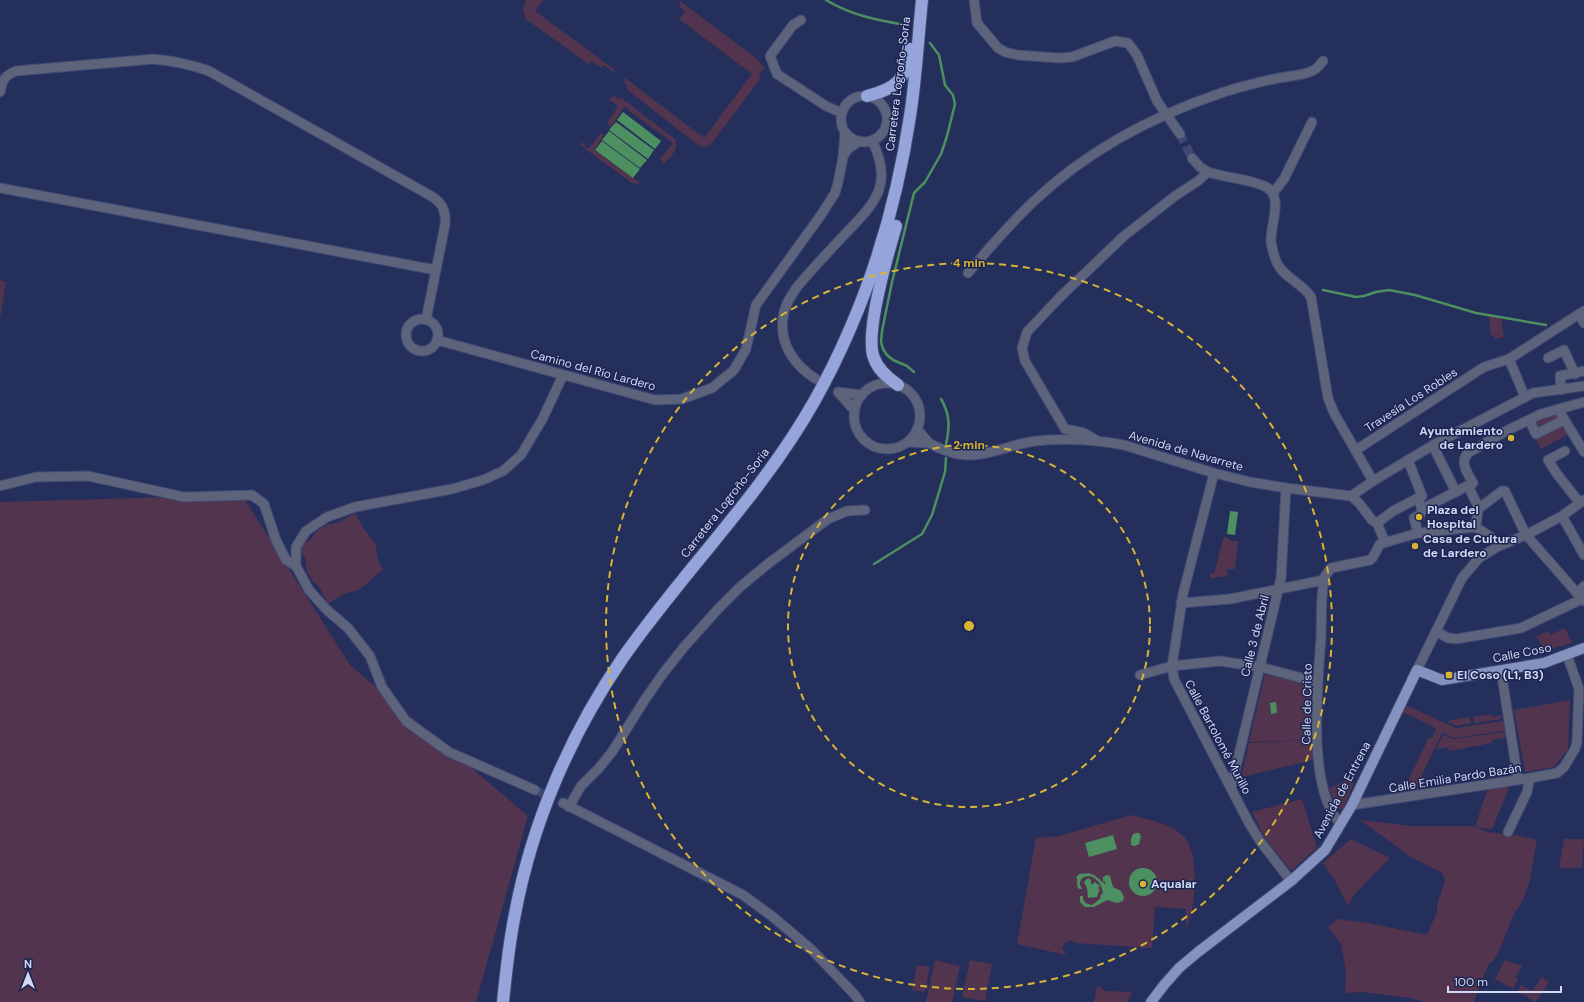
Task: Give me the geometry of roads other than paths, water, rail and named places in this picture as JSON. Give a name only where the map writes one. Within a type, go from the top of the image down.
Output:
[{"type":"highway","points":[[867,96],[889,89],[897,84],[905,72],[909,58],[916,0]]},
{"type":"highway","name":"Carretera Logroño-Soria","points":[[503,1002],[510,941],[525,867],[536,830],[565,760],[592,708],[622,660],[663,604],[731,522],[766,476],[799,427],[828,374],[855,318],[884,237],[898,182],[911,114],[922,0]]},
{"type":"highway","points":[[898,385],[880,370],[874,359],[871,348],[871,339],[883,272],[896,225],[907,175],[911,147],[911,114]]},
{"type":"main road","name":"Calle Coso","points":[[1417,670],[1442,680],[1544,663],[1584,648]]},
{"type":"main road","name":"Avenida de Entrena","points":[[1151,1002],[1179,968],[1291,881],[1322,853],[1352,805],[1417,670]]},
{"type":"street","points":[[974,0],[977,23],[998,48],[1006,52],[1017,55],[1059,58],[1072,57],[1115,41],[1128,43],[1137,55],[1156,101],[1180,134]]},
{"type":"street","points":[[801,20],[792,25],[770,56],[778,74],[826,106],[842,113]]},
{"type":"street","points":[[0,92],[6,75],[16,72],[154,59],[174,60],[209,71],[437,200],[445,210],[446,216],[426,320]]},
{"type":"street","points":[[968,273],[1015,219],[1035,200],[1081,162],[1130,132],[1166,114],[1239,87],[1275,78],[1305,74],[1314,70],[1323,60]]},
{"type":"street","points":[[859,96],[867,96],[876,99],[882,104],[887,116],[886,125],[882,133],[872,140],[859,141],[851,138],[845,132],[841,121],[842,113],[845,106],[851,100],[859,96]]},
{"type":"street","points":[[1273,193],[1284,179],[1312,122]]},
{"type":"street","name":"Camino del Río Lardero","points":[[437,340],[655,400],[682,399],[712,388],[734,370],[746,349],[756,305],[821,215],[834,193],[838,183],[845,132]]},
{"type":"street","points":[[816,379],[807,373],[796,362],[786,346],[783,334],[783,317],[788,301],[797,287],[873,203],[881,183],[882,173],[879,157],[872,140]]},
{"type":"street","points":[[842,157],[847,150],[859,141]]},
{"type":"street","points":[[1192,158],[1200,167],[1208,172],[1261,185],[1270,189],[1273,193],[1275,204],[1271,242],[1274,256],[1277,264],[1282,270],[1304,288],[1311,297],[1328,398],[1334,413],[1373,481]]},
{"type":"street","points":[[1099,441],[1084,433],[1065,429],[1025,361],[1022,348],[1027,332],[1060,297],[1124,236],[1175,196],[1198,182],[1208,172]]},
{"type":"street","points":[[0,188],[436,270]]},
{"type":"street","points":[[1581,312],[1584,324]]},
{"type":"street","name":"Travesía Los Robles","points":[[1356,450],[1484,367],[1509,359],[1581,312]]},
{"type":"street","points":[[426,320],[430,322],[437,330],[437,340],[434,345],[425,351],[414,349],[407,340],[406,335],[410,325],[415,321],[426,320]]},
{"type":"street","points":[[1548,358],[1564,350],[1580,372],[1560,376],[1561,390]]},
{"type":"street","points":[[1509,359],[1524,397]]},
{"type":"street","points":[[535,790],[449,752],[406,721],[382,687],[370,656],[348,628],[326,610],[309,590],[296,566],[296,547],[306,531],[326,517],[354,507],[452,489],[483,480],[503,471],[521,455],[543,418],[563,375]]},
{"type":"street","points":[[888,383],[898,385],[911,392],[918,403],[920,415],[917,429],[908,442],[901,446],[884,449],[872,445],[859,433],[855,423],[855,411],[862,395],[870,388],[876,385],[888,383]]},
{"type":"street","points":[[1388,542],[1377,523],[1372,520],[1359,503],[1351,496],[1408,460],[1524,397],[1537,392],[1584,386]]},
{"type":"street","points":[[855,411],[834,390],[862,395]]},
{"type":"street","points":[[1479,508],[1464,464],[1466,455],[1499,435],[1529,420],[1558,409],[1584,402]]},
{"type":"street","points":[[1558,409],[1584,452]]},
{"type":"street","points":[[1529,420],[1536,434],[1564,420]]},
{"type":"street","points":[[917,429],[929,443]]},
{"type":"street","name":"Avenida de Navarrete","points":[[929,443],[946,451],[968,455],[980,454],[1035,441],[1099,441],[1124,445],[1214,473],[1250,482],[1351,496]]},
{"type":"street","points":[[908,442],[929,443]]},
{"type":"street","points":[[1433,446],[1456,492]]},
{"type":"street","points":[[1565,451],[1548,460],[1557,474],[1582,501]]},
{"type":"street","points":[[1377,523],[1393,511],[1422,496],[1408,460]]},
{"type":"street","name":"Calle Bartolomé Murillo","points":[[1214,473],[1181,603],[1172,666],[1174,679],[1260,841],[1291,881]]},
{"type":"street","points":[[0,486],[36,477],[88,476],[184,497],[252,494],[264,504],[279,546],[286,560],[296,566]]},
{"type":"street","points":[[1422,509],[1470,484]]},
{"type":"street","name":"Calle 3 de Abril","points":[[1231,788],[1279,590],[1282,571],[1286,488]]},
{"type":"street","points":[[1476,527],[1476,513],[1479,508],[1504,490],[1506,491],[1526,535],[1581,598]]},
{"type":"street","points":[[1418,499],[1422,509],[1420,515],[1414,518],[1418,534]]},
{"type":"street","name":"Avenida de Entrena","points":[[1417,670],[1462,578],[1471,566],[1479,558],[1499,546],[1526,535],[1562,516],[1582,501]]},
{"type":"street","points":[[860,1002],[855,994],[812,950],[773,917],[743,895],[566,805],[612,752],[640,706],[662,675],[704,624],[735,593],[769,563],[828,519],[847,511],[865,510]]},
{"type":"street","points":[[1562,516],[1584,555]]},
{"type":"street","points":[[1181,603],[1230,599],[1324,580],[1331,568],[1370,560],[1374,557],[1380,544],[1418,534],[1476,527],[1492,538],[1499,546]]},
{"type":"street","name":"Calle de Cristo","points":[[1324,580],[1318,682],[1317,748],[1321,777],[1332,813],[1341,824]]},
{"type":"street","points":[[1436,631],[1452,639],[1521,628],[1581,598],[1584,586]]},
{"type":"street","name":"Calle Emilia Pardo Bazán","points":[[1352,805],[1518,780],[1560,771],[1571,756],[1577,742],[1579,689],[1567,655]]},
{"type":"street","points":[[1140,675],[1172,666],[1220,661],[1260,668],[1318,682]]},
{"type":"street","points":[[1501,670],[1518,780]]},
{"type":"street","points":[[1508,832],[1527,792],[1530,778]]},
{"type":"waterway","points":[[826,0],[854,13],[874,19],[905,25]]},
{"type":"waterway","points":[[914,372],[907,366],[893,360],[887,355],[881,342],[892,282],[914,193],[925,182],[941,154],[955,104],[953,95],[945,85],[939,55],[930,43]]},
{"type":"waterway","points":[[1323,290],[1356,297],[1389,290],[1415,295],[1476,313],[1546,325]]},
{"type":"waterway","points":[[941,399],[948,415],[946,444]]},
{"type":"waterway","points":[[874,564],[922,534],[932,515],[945,472],[946,458]]},
{"type":"tunnel","points":[[1180,134],[1192,158]]},
{"type":"tunnel","points":[[535,790],[563,803]]},
{"type":"place","name":"Ayuntamiento de Lardero","points":[[1511,438]]},
{"type":"place","name":"Plaza del Hospital","points":[[1419,517]]},
{"type":"place","name":"Casa de Cultura de Lardero","points":[[1415,546]]},
{"type":"place","name":"El Coso (L1, B3)","points":[[1449,675]]},
{"type":"place","name":"Aqualar","points":[[1143,884]]}]
